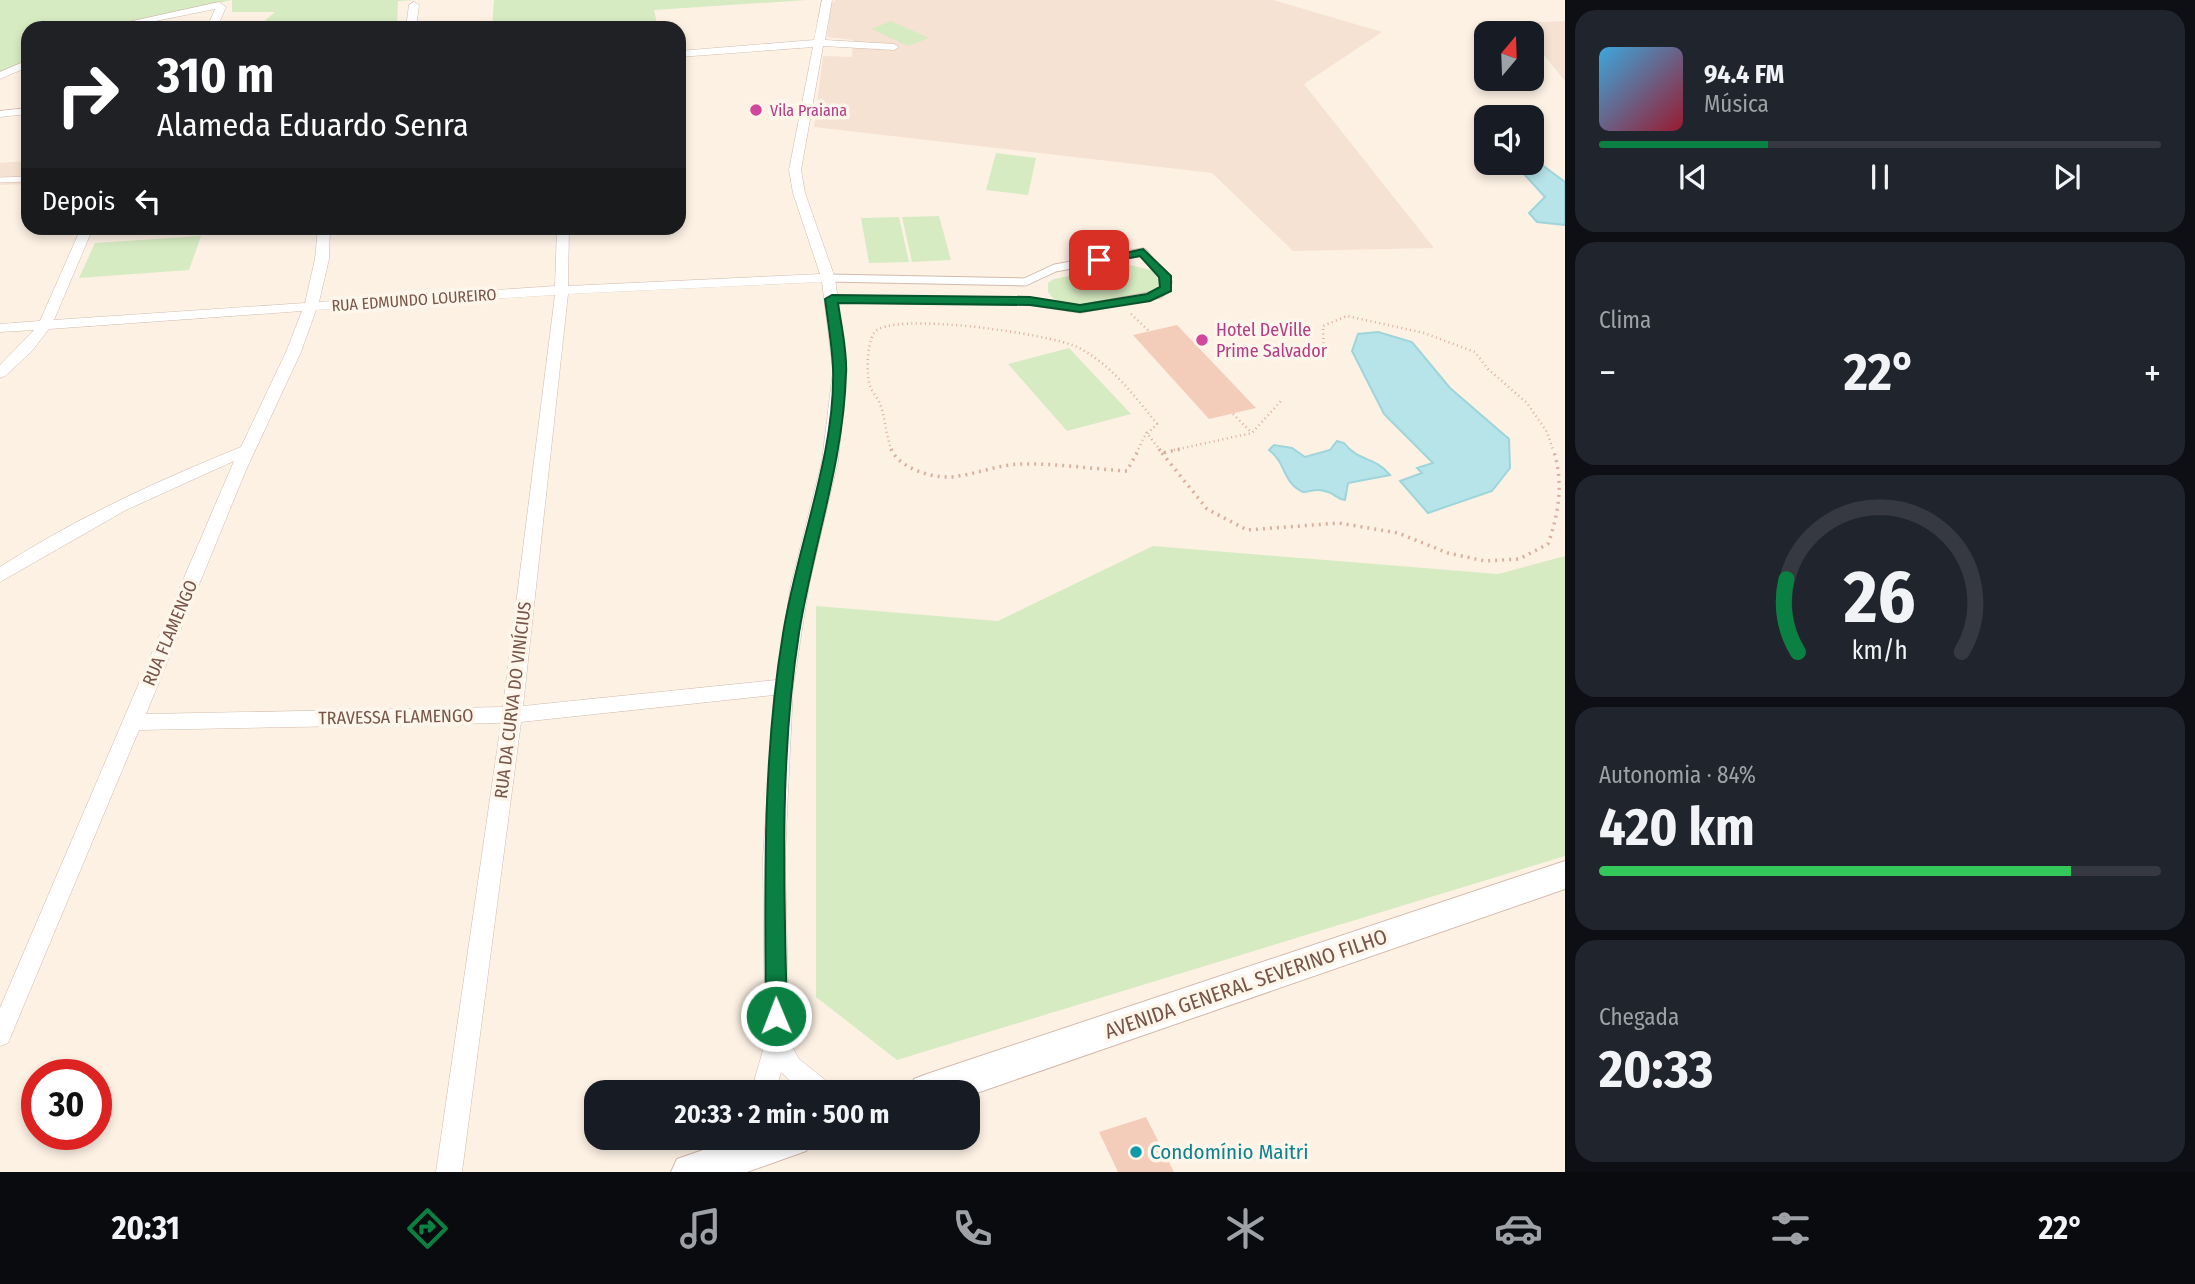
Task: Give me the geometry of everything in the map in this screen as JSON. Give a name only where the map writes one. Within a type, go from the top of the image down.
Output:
[{"type":"main road","name":"AVENIDA GENERAL SEVERINO FILHO","points":[[962,1080],[1565,875]]},
{"type":"main road","points":[[714,1158],[746,1150]]},
{"type":"street","points":[[766,1080],[777,1043],[774,857],[784,687],[791,631],[830,461],[840,370],[828,278],[799,193],[795,170],[827,0]]},
{"type":"street","points":[[412,21],[414,5]]},
{"type":"street","points":[[138,21],[220,6],[215,21]]},
{"type":"street","points":[[686,54],[820,47],[890,51]]},
{"type":"street","points":[[0,76],[21,66]]},
{"type":"street","points":[[0,114],[21,112]]},
{"type":"street","points":[[0,373],[26,349],[45,325],[84,235]]},
{"type":"street","name":"RUA FLAMENGO","points":[[0,1035],[310,306],[325,243],[324,235]]},
{"type":"street","name":"RUA DA CURVA DO VINÍCIUS","points":[[449,1172],[512,715],[562,291],[563,235]]},
{"type":"street","name":"RUA EDMUNDO LOUREIRO","points":[[0,328],[756,278],[828,278]]},
{"type":"street","points":[[0,576],[36,551],[120,504],[247,450]]},
{"type":"street","name":"TRAVESSA FLAMENGO","points":[[133,722],[512,715],[784,687]]},
{"type":"street","points":[[777,1043],[792,1067],[807,1080]]},
{"type":"lane","points":[[0,180],[21,179]]},
{"type":"lane","points":[[828,278],[1025,282],[1055,268],[1143,252],[1165,276],[1166,288],[1150,297],[1080,309],[1030,301],[832,299]]},
{"type":"lane","points":[[1025,282],[1030,301]]},
{"type":"path","points":[[1120,303],[1149,331]]},
{"type":"path","points":[[1146,432],[1207,509],[1247,530],[1339,523],[1398,533],[1448,553],[1485,561],[1519,559],[1548,544],[1557,518],[1560,469],[1547,432],[1527,403],[1488,369],[1475,352],[1424,333],[1347,316],[1323,326],[1324,357]]},
{"type":"path","points":[[915,324],[1036,335],[1065,342],[1093,356],[1142,404],[1157,424],[1146,432],[1140,439],[1135,463],[1127,471],[1021,464],[990,467],[950,477],[914,470],[894,456],[886,438],[881,405],[869,384],[869,349],[874,331],[883,326],[915,324]]},
{"type":"path","points":[[1162,453],[1252,433],[1281,401]]},
{"type":"path","points":[[1233,414],[1252,433]]},
{"type":"shaded area","points":[[836,0],[1273,0],[1382,32],[1304,84],[1434,248],[1293,251],[1212,173],[814,127],[823,56],[852,57],[853,40],[827,37],[831,3]]},
{"type":"shaded area","points":[[1565,21],[1565,81],[1544,55],[1544,22]]},
{"type":"shaded area","points":[[21,162],[21,184],[0,185],[0,163]]},
{"type":"green space","points":[[0,0],[232,0],[138,21],[21,21],[21,66],[0,76]]},
{"type":"green space","points":[[232,0],[417,0],[398,1],[397,21],[264,21],[275,12],[232,12]]},
{"type":"green space","points":[[494,0],[808,0],[654,10],[656,21],[492,21]]},
{"type":"green space","points":[[891,21],[929,38],[908,46],[871,29]]},
{"type":"green space","points":[[996,153],[1036,158],[1028,195],[986,190]]},
{"type":"green space","points":[[939,216],[951,260],[912,262],[902,217]]},
{"type":"green space","points":[[899,217],[909,262],[869,263],[861,218]]},
{"type":"green space","points":[[201,236],[189,270],[79,278],[95,243]]},
{"type":"green space","points":[[1126,264],[1151,270],[1164,280],[1159,292],[1116,303],[1085,307],[1070,306],[1058,301],[1048,292],[1048,283],[1054,279]]},
{"type":"green space","points":[[1069,348],[1131,414],[1067,431],[1008,364]]},
{"type":"green space","points":[[1153,546],[1498,574],[1565,556],[1565,856],[897,1060],[816,997],[816,606],[998,621]]},
{"type":"water","points":[[1544,166],[1565,182],[1565,225],[1537,222],[1529,213],[1545,197],[1525,175],[1544,175]]},
{"type":"water","points":[[1378,332],[1412,342],[1450,388],[1509,439],[1510,468],[1492,491],[1428,513],[1400,481],[1422,473],[1417,468],[1433,463],[1384,414],[1352,351],[1358,334]]},
{"type":"water","points":[[1337,441],[1378,464],[1390,475],[1348,483],[1345,500],[1321,490],[1303,492],[1291,483],[1275,455],[1269,450],[1274,445],[1292,448],[1305,457],[1330,450]]},
{"type":"building","points":[[1177,325],[1256,408],[1209,419],[1133,335]]},
{"type":"building","name":"Condomínio Maitri","points":[[1146,1117],[1174,1172],[1118,1172],[1099,1132]]},
{"type":"place","name":"Vila Praiana","points":[[756,110]]},
{"type":"place","name":"Hotel DeVille Prime Salvador","points":[[1202,340]]},
{"type":"place","name":"Condomínio Maitri","points":[[1136,1152]]},
{"type":"route","points":[[776,1016],[774,857],[784,687],[800,585],[830,461],[840,370],[832,299],[1030,301],[1080,309],[1150,297],[1160,294],[1166,288],[1168,282],[1165,276],[1143,252],[1099,260]]}]
